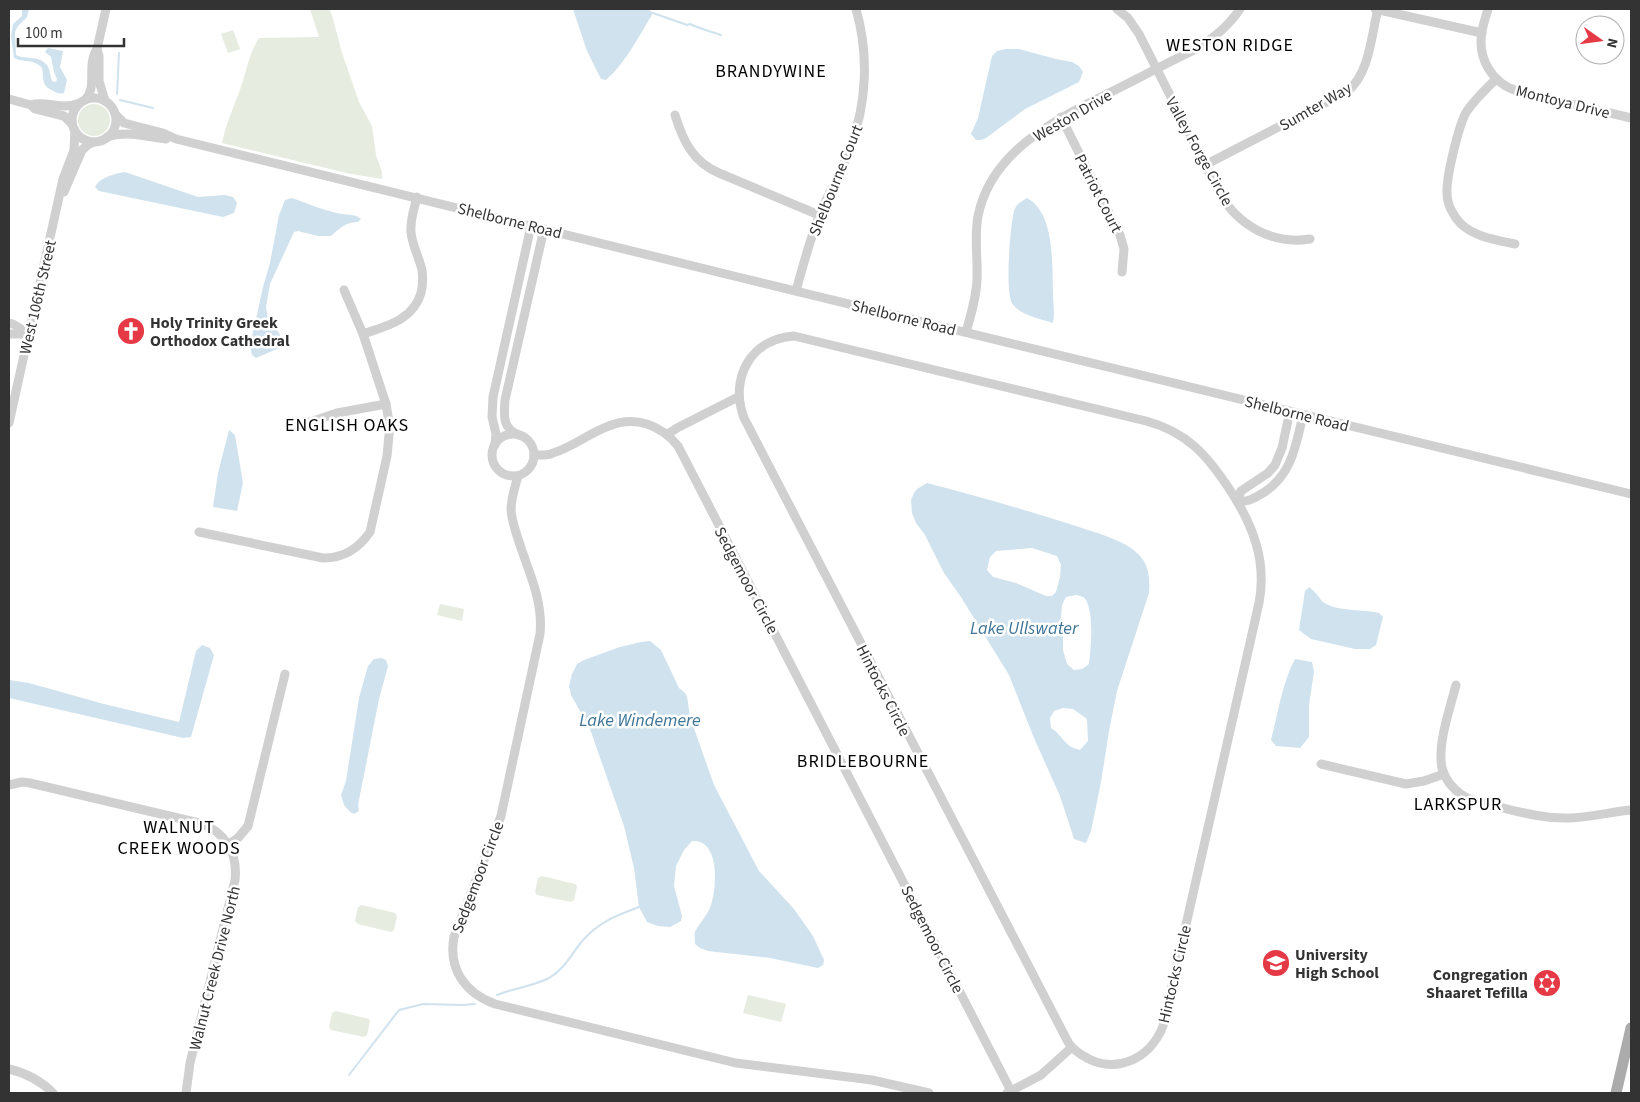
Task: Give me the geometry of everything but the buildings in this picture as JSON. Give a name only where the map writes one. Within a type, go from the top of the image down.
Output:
[{"type":"main road","points":[[1616,1093],[1631,1028]]},
{"type":"street","points":[[74,127],[74,112],[89,96],[92,89],[93,56],[97,50],[106,9]]},
{"type":"street","name":"Shelbourne Court","points":[[796,291],[819,215],[850,148],[862,105],[864,57],[856,9]]},
{"type":"street","name":"Valley Forge Circle","points":[[1117,9],[1134,27],[1224,201],[1251,227],[1269,236],[1296,241],[1310,239]]},
{"type":"street","name":"Weston Drive","points":[[966,332],[977,281],[976,231],[978,214],[989,183],[998,170],[1018,147],[1062,117],[1212,39],[1229,25],[1240,9]]},
{"type":"street","points":[[1376,9],[1482,33]]},
{"type":"street","name":"Sumter Way","points":[[1205,165],[1348,91],[1356,83],[1362,72],[1376,9]]},
{"type":"street","points":[[1488,9],[1482,33],[1483,58],[1496,79],[1472,105],[1462,121],[1448,180],[1448,202],[1457,220],[1464,227],[1485,237],[1515,244]]},
{"type":"street","points":[[9,99],[31,105],[35,109],[64,116],[83,139],[94,142],[107,137],[114,127],[115,114],[105,101],[99,81],[99,56],[97,50]]},
{"type":"street","name":"Montoya Drive","points":[[1496,79],[1517,91],[1631,118]]},
{"type":"street","points":[[31,105],[37,103],[65,106],[95,98],[105,101]]},
{"type":"street","name":"Shelborne Road","points":[[115,114],[124,124],[163,133],[176,139],[1631,494]]},
{"type":"street","points":[[675,116],[685,142],[696,158],[705,166],[819,215]]},
{"type":"street","name":"Patriot Court","points":[[1062,117],[1120,235],[1124,249],[1122,272]]},
{"type":"street","name":"West 106th Street","points":[[9,423],[63,179],[74,150],[74,127]]},
{"type":"street","name":"Shelborne Road","points":[[107,137],[126,133],[176,139]]},
{"type":"street","name":"West 106th Street","points":[[59,201],[82,150],[94,142]]},
{"type":"street","points":[[363,334],[394,323],[406,316],[419,298],[423,277],[411,231],[411,221],[417,198]]},
{"type":"street","points":[[531,226],[493,397],[492,417],[496,434],[492,455],[495,465],[502,473],[507,475],[518,476],[523,474],[531,466],[534,455],[528,441],[509,430],[506,426],[505,400],[544,229]]},
{"type":"street","points":[[199,532],[323,558],[337,557],[351,552],[365,540],[372,524],[388,449],[390,429],[386,404],[363,334],[344,290]]},
{"type":"street","points":[[9,323],[29,334]]},
{"type":"street","points":[[9,334],[29,334]]},
{"type":"street","name":"Hintocks Circle","points":[[784,337],[805,337],[1160,425],[1178,434],[1200,451],[1215,468],[1237,501],[1247,518],[1257,544],[1262,573],[1260,595],[1163,1026],[1150,1048],[1137,1058],[1127,1062],[1101,1063],[1085,1057],[1072,1048],[895,712],[744,418],[738,397],[739,383],[748,362],[758,351],[772,341],[784,337]]},
{"type":"street","points":[[534,455],[552,454],[581,441],[607,426],[621,422],[633,421],[648,424],[668,434],[676,428],[738,397]]},
{"type":"street","points":[[298,426],[337,413],[386,404]]},
{"type":"street","points":[[1290,412],[1282,448],[1275,465],[1268,473],[1241,491],[1237,501],[1248,502],[1267,490],[1286,471],[1294,454],[1303,415]]},
{"type":"street","name":"Sedgemoor Circle","points":[[668,434],[681,452],[1009,1092]]},
{"type":"street","points":[[495,445],[499,440],[508,435],[518,436]]},
{"type":"street","name":"Sedgemoor Circle","points":[[518,476],[512,502],[512,514],[516,532],[538,596],[541,619],[540,634],[501,816],[454,937],[453,957],[464,983],[478,996],[495,1004],[727,1060],[872,1080],[929,1093]]},
{"type":"street","points":[[9,784],[22,782],[39,784],[199,823],[216,831],[229,844],[238,838],[248,826],[285,674]]},
{"type":"street","points":[[1456,685],[1441,750],[1444,774],[1455,790],[1468,799],[1534,816],[1572,818],[1631,810]]},
{"type":"street","points":[[1321,764],[1406,784],[1424,782],[1444,774]]},
{"type":"street","name":"Walnut Creek Drive North","points":[[186,1093],[189,1068],[235,880],[235,858],[229,844]]},
{"type":"street","points":[[1009,1092],[1041,1075],[1072,1048]]},
{"type":"street","points":[[9,1069],[44,1084],[52,1093]]},
{"type":"shaded area","points":[[310,9],[329,9],[332,15],[342,53],[359,102],[372,126],[382,179],[351,174],[222,143],[250,57],[259,38],[319,37]]},
{"type":"shaded area","points":[[233,30],[240,49],[228,53],[221,34]]},
{"type":"shaded area","points":[[94,104],[105,109],[110,120],[105,131],[94,136],[83,131],[78,120],[83,109]]},
{"type":"shaded area","points":[[440,604],[464,609],[462,621],[437,615]]},
{"type":"shaded area","points":[[542,876],[575,884],[577,886],[574,900],[571,902],[537,895],[535,892],[538,878]]},
{"type":"shaded area","points":[[362,905],[395,913],[397,916],[394,930],[391,932],[358,924],[355,921],[358,907]]},
{"type":"shaded area","points":[[748,995],[786,1004],[781,1022],[743,1013]]},
{"type":"shaded area","points":[[336,1011],[369,1019],[367,1035],[364,1037],[331,1030],[329,1027],[332,1013]]},
{"type":"water","points":[[22,9],[29,9],[27,17],[15,32],[16,55],[44,62],[48,67],[52,81],[56,82],[57,79],[51,57],[45,52],[48,48],[63,51],[60,67],[67,80],[64,93],[56,93],[46,86],[42,68],[39,65],[14,58],[11,36],[13,24],[22,16]]},
{"type":"water","points":[[573,9],[648,9],[653,13],[626,57],[606,80],[601,79],[587,51]]},
{"type":"water","points":[[1019,49],[1072,62],[1079,66],[1083,72],[1079,82],[1025,109],[986,138],[976,140],[971,134],[978,118],[992,56],[997,51]]},
{"type":"water","points":[[125,172],[198,197],[225,195],[233,197],[237,203],[234,213],[223,217],[99,191],[95,187],[104,178]]},
{"type":"water","points":[[292,198],[323,209],[354,215],[361,219],[358,222],[343,226],[331,236],[294,232],[270,284],[266,307],[268,318],[277,329],[283,341],[279,348],[256,358],[252,355],[250,346],[270,263],[279,215],[285,200]]},
{"type":"water","points":[[1027,198],[1036,205],[1043,215],[1050,240],[1053,323],[1020,311],[1012,303],[1010,296],[1009,258],[1012,219],[1016,207]]},
{"type":"water","points":[[229,430],[235,435],[243,483],[237,511],[213,507],[218,473]]},
{"type":"water","name":"Lake Ullswater","points":[[927,483],[1110,537],[1132,549],[1142,558],[1147,567],[1149,593],[1117,691],[1101,782],[1091,831],[1086,843],[1074,839],[1060,796],[1009,675],[944,573],[925,535],[916,523],[912,513],[911,500],[917,489]],"holes":[[[1032,548],[1057,556],[1061,565],[1056,592],[1052,596],[1046,596],[1016,583],[993,577],[987,570],[990,557],[996,551]],[[1082,596],[1089,606],[1091,631],[1090,657],[1089,664],[1082,669],[1074,670],[1067,664],[1063,650],[1061,617],[1062,605],[1066,597]],[[1063,708],[1073,709],[1087,719],[1088,741],[1080,750],[1067,744],[1051,728],[1050,718],[1054,711]]]},
{"type":"water","points":[[1309,587],[1323,602],[1329,605],[1343,609],[1379,613],[1383,617],[1376,645],[1370,649],[1355,649],[1311,639],[1299,630],[1305,591]]},
{"type":"water","name":"Lake Windemere","points":[[650,641],[661,650],[679,688],[687,696],[690,717],[714,785],[759,871],[794,909],[813,936],[824,960],[823,965],[818,968],[770,958],[708,951],[695,944],[695,932],[710,909],[715,876],[712,855],[708,847],[701,842],[692,841],[684,850],[676,866],[674,886],[682,916],[681,921],[670,927],[658,926],[647,922],[639,907],[634,868],[624,826],[590,729],[571,695],[569,686],[577,664],[584,660],[620,647]]},
{"type":"water","points":[[202,645],[210,648],[214,655],[191,737],[183,738],[9,698],[9,680],[29,683],[179,722],[196,651]]},
{"type":"water","points":[[381,658],[386,660],[388,666],[379,699],[358,805],[359,811],[354,814],[344,805],[341,795],[346,781],[359,698],[368,666],[374,659]]},
{"type":"water","points":[[1295,659],[1312,662],[1314,672],[1309,705],[1309,737],[1300,748],[1276,746],[1271,740],[1284,688]]},
{"type":"waterway","points":[[653,13],[721,35]]},
{"type":"waterway","points":[[117,94],[119,53]]},
{"type":"waterway","points":[[120,100],[153,108]]},
{"type":"waterway","points":[[497,995],[549,978],[564,965],[589,933],[609,920],[639,907]]},
{"type":"waterway","points":[[349,1075],[399,1010],[423,1004],[475,1004]]},
{"type":"place","name":"Holy Trinity Greek Orthodox Cathedral","points":[[131,331]]},
{"type":"place","name":"University High School","points":[[1276,963]]},
{"type":"place","name":"Congregation Shaaret Tefilla","points":[[1547,983]]},
{"type":"district","name":"WESTON RIDGE","points":[[1230,45]]},
{"type":"district","name":"BRANDYWINE","points":[[771,71]]},
{"type":"district","name":"ENGLISH OAKS","points":[[347,425]]},
{"type":"district","name":"BRIDLEBOURNE","points":[[863,761]]},
{"type":"district","name":"LARKSPUR","points":[[1458,804]]},
{"type":"district","name":"WALNUT CREEK WOODS","points":[[179,838]]}]
